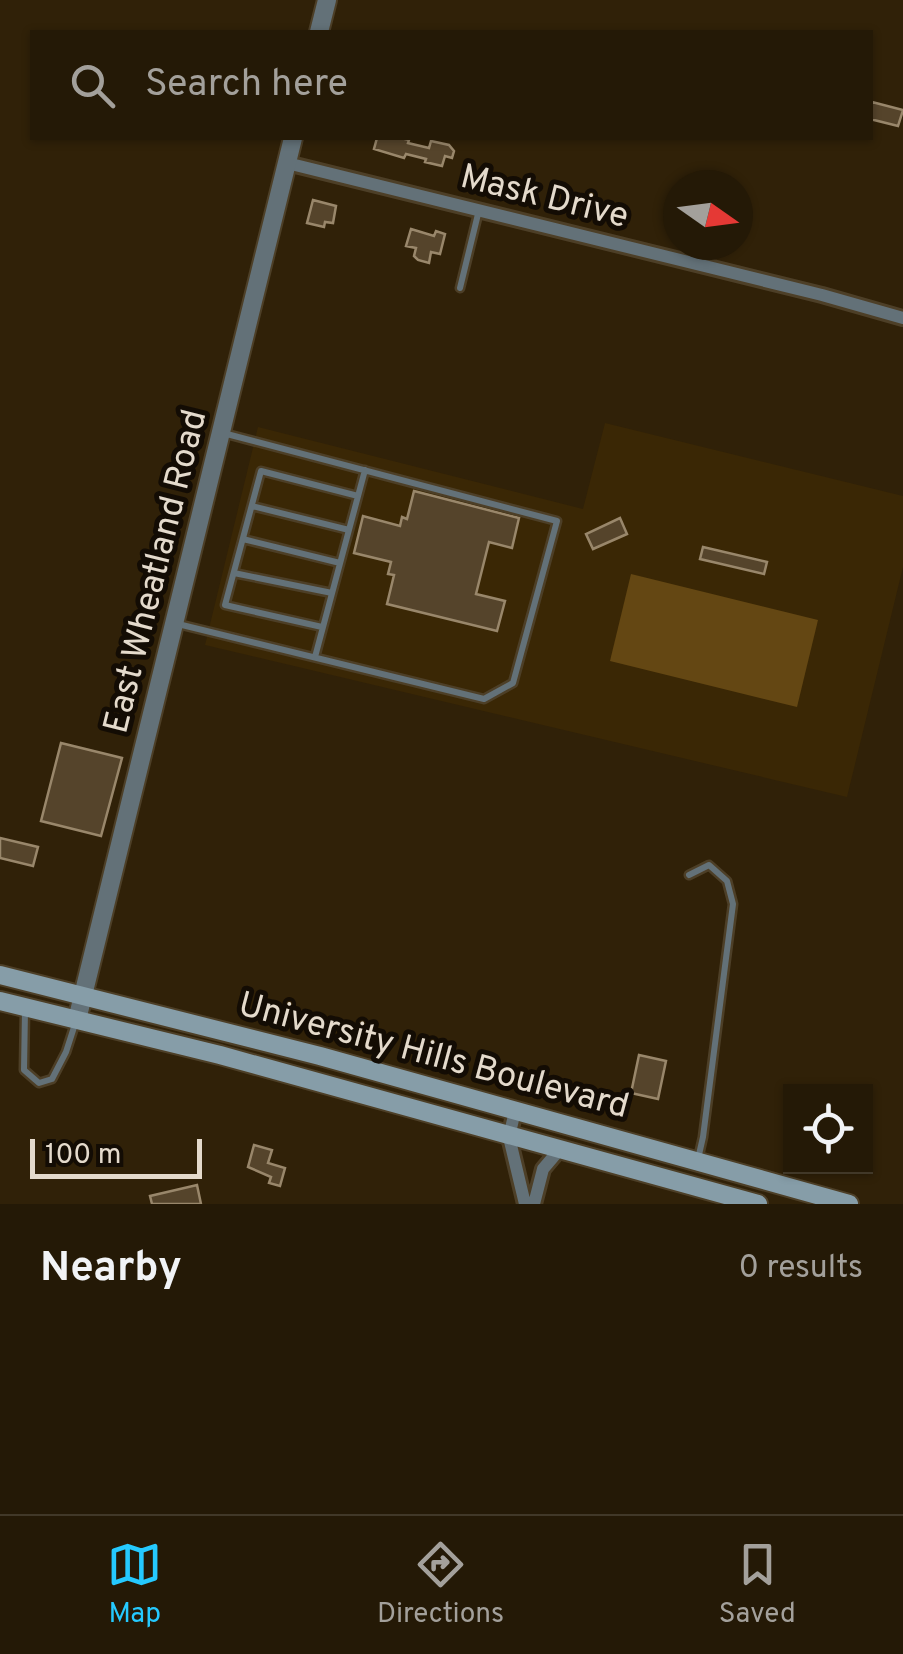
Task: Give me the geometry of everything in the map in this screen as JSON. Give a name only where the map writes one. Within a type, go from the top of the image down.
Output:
[{"type":"main road","name":"University Hills Boulevard","points":[[0,974],[320,1056],[849,1204]]},
{"type":"main road","name":"University Hills Boulevard","points":[[0,1002],[220,1056],[758,1204]]},
{"type":"main road","points":[[691,1185],[698,1160]]},
{"type":"street","points":[[320,30],[327,0]]},
{"type":"street","name":"East Wheatland Road","points":[[77,1020],[293,140]]},
{"type":"street","name":"Mask Drive","points":[[287,163],[822,294],[903,318]]},
{"type":"street","points":[[515,1111],[508,1136],[525,1204]]},
{"type":"street","points":[[534,1204],[543,1169],[560,1149]]},
{"type":"lane","points":[[460,288],[479,209]]},
{"type":"lane","points":[[174,623],[484,700],[514,683],[557,521],[222,432]]},
{"type":"lane","points":[[315,658],[365,470]]},
{"type":"lane","points":[[322,627],[224,605],[261,471],[358,496]]},
{"type":"lane","points":[[252,506],[349,530]]},
{"type":"lane","points":[[243,539],[340,563]]},
{"type":"lane","points":[[234,572],[332,594]]},
{"type":"lane","points":[[689,875],[709,865],[727,881],[733,904],[698,1160]]},
{"type":"lane","points":[[25,1008],[24,1070],[34,1082],[52,1079],[77,1020]]},
{"type":"shaded area","points":[[605,423],[903,496],[903,567],[847,797],[205,645],[258,427],[583,509]]},
{"type":"shaded area","points":[[631,574],[818,620],[797,707],[610,661]]},
{"type":"building","points":[[873,102],[903,110],[898,126],[873,120]]},
{"type":"building","points":[[376,140],[409,140],[408,143],[429,148],[431,141],[449,145],[454,151],[452,158],[445,156],[442,166],[374,149]]},
{"type":"building","points":[[313,200],[336,206],[333,223],[325,222],[324,227],[307,223]]},
{"type":"building","points":[[411,229],[434,236],[436,231],[445,234],[440,254],[431,252],[429,263],[414,256],[416,248],[406,246]]},
{"type":"building","points":[[414,491],[519,518],[512,548],[489,542],[476,594],[505,601],[497,631],[387,604],[394,575],[388,574],[391,562],[354,553],[363,516],[400,526],[402,517],[407,519]]},
{"type":"building","points":[[620,518],[627,534],[593,549],[586,534]]},
{"type":"building","points":[[703,547],[767,562],[764,574],[700,559]]},
{"type":"building","points":[[61,743],[122,758],[101,836],[41,821]]},
{"type":"building","points":[[0,838],[38,847],[33,866],[0,858]]},
{"type":"building","points":[[639,1055],[666,1061],[658,1099],[631,1093]]},
{"type":"building","points":[[254,1145],[272,1150],[268,1163],[285,1168],[280,1186],[269,1183],[271,1177],[248,1167]]},
{"type":"building","points":[[197,1185],[201,1204],[152,1204],[150,1196]]}]
